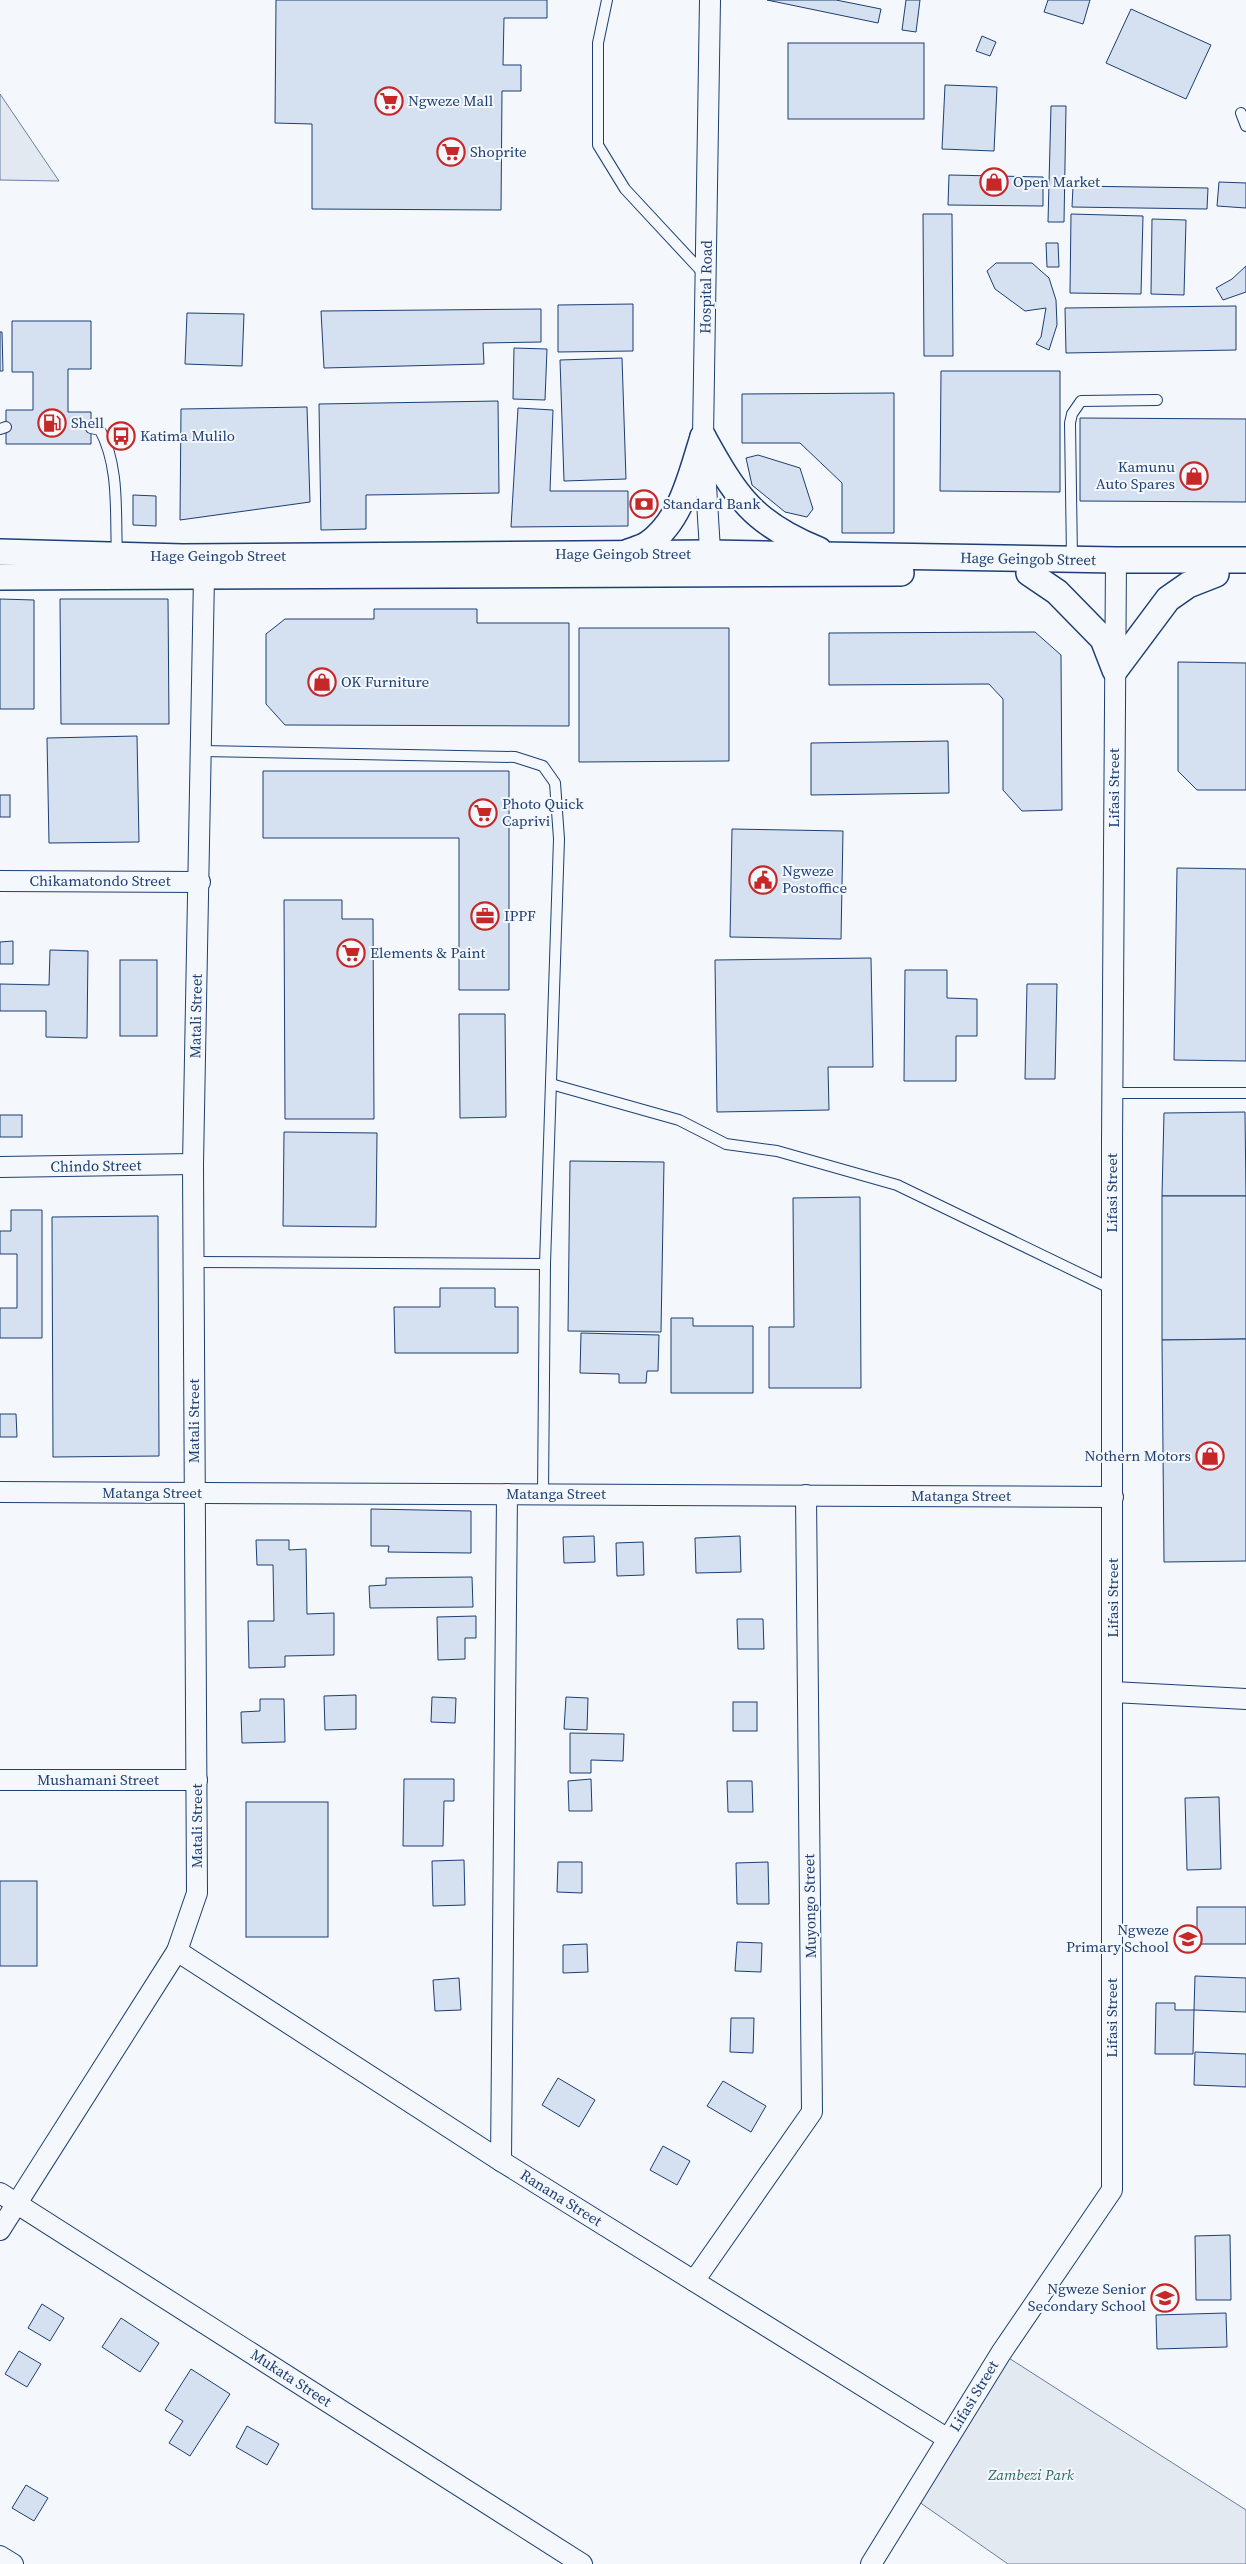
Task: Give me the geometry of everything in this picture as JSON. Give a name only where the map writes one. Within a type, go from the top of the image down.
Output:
[{"type":"street","name":"Hospital Road","points":[[710,0],[703,437],[711,563]]},
{"type":"street","points":[[624,554],[648,544],[665,527],[682,502],[703,437]]},
{"type":"street","points":[[703,437],[726,479],[748,506],[774,529],[831,555]]},
{"type":"street","name":"Hage Geingob Street","points":[[0,552],[117,555],[203,567],[711,563],[1029,573],[1246,560]]},
{"type":"street","name":"Hage Geingob Street","points":[[0,576],[203,567],[624,554],[711,563],[831,555],[1072,559],[1116,567],[1216,574],[1246,574]]},
{"type":"street","name":"Matali Street","points":[[0,2230],[177,1951],[197,1893],[193,1164],[200,882],[203,567]]},
{"type":"street","name":"Lifasi Street","points":[[871,2564],[1000,2353],[1112,2190],[1112,1093],[1116,567]]},
{"type":"street","points":[[1029,573],[1057,592],[1103,639],[1116,670]]},
{"type":"street","points":[[1116,670],[1168,599],[1188,585],[1216,574]]},
{"type":"street","name":"Chikamatondo Street","points":[[0,881],[200,882]]},
{"type":"street","name":"Chindo Street","points":[[0,1167],[193,1164]]},
{"type":"street","name":"Matanga Street","points":[[0,1492],[1113,1497]]},
{"type":"street","points":[[501,2161],[507,1494]]},
{"type":"street","name":"Muyongo Street","points":[[694,2281],[812,2112],[806,1495]]},
{"type":"street","points":[[1113,1692],[1246,1700]]},
{"type":"street","name":"Mushamani Street","points":[[0,1780],[197,1780]]},
{"type":"street","name":"Ranana Street","points":[[177,1951],[501,2161],[948,2439]]},
{"type":"street","name":"Mukata Street","points":[[0,2193],[582,2564]]},
{"type":"street","points":[[0,2556],[13,2564]]},
{"type":"lane","points":[[606,0],[598,43],[598,145],[626,189],[706,276]]},
{"type":"lane","points":[[1241,113],[1246,126]]},
{"type":"lane","points":[[1072,559],[1070,423],[1072,414],[1081,401],[1157,400]]},
{"type":"lane","points":[[91,428],[100,430],[109,447],[113,470],[117,555]]},
{"type":"lane","points":[[202,751],[516,757],[543,766],[555,783],[559,839],[545,1264],[543,1494]]},
{"type":"lane","points":[[551,1084],[679,1120],[726,1144],[777,1151],[896,1185],[1112,1289]]},
{"type":"lane","points":[[1112,1093],[1246,1092]]},
{"type":"lane","points":[[194,1262],[545,1264]]},
{"type":"green space","points":[[0,94],[59,181],[0,180]]},
{"type":"green space","name":"Zambezi Park","points":[[1001,2353],[1246,2510],[1246,2564],[1008,2564],[912,2497]]},
{"type":"building","name":"Ngweze Mall","points":[[276,0],[547,0],[547,18],[504,18],[503,65],[521,65],[521,91],[502,91],[501,210],[312,209],[312,124],[275,123]]},
{"type":"building","points":[[767,0],[836,0],[881,9],[878,23]]},
{"type":"building","points":[[906,0],[920,0],[916,32],[902,30]]},
{"type":"building","points":[[1048,0],[1090,0],[1083,24],[1044,12]]},
{"type":"building","points":[[1131,9],[1211,45],[1186,99],[1106,63]]},
{"type":"building","points":[[982,36],[996,42],[990,56],[976,51]]},
{"type":"building","points":[[788,43],[924,43],[924,119],[788,119]]},
{"type":"building","points":[[945,85],[997,87],[994,151],[942,149]]},
{"type":"building","points":[[1051,106],[1066,106],[1064,222],[1048,222]]},
{"type":"building","points":[[949,175],[1043,177],[1043,206],[948,205]]},
{"type":"building","points":[[1219,182],[1246,183],[1246,208],[1217,206]]},
{"type":"building","points":[[1073,186],[1208,188],[1207,209],[1072,207]]},
{"type":"building","points":[[923,214],[952,214],[953,356],[924,356]]},
{"type":"building","points":[[1071,214],[1143,216],[1141,294],[1070,293]]},
{"type":"building","points":[[1152,219],[1186,220],[1184,295],[1151,294]]},
{"type":"building","points":[[1046,243],[1058,243],[1059,267],[1047,267]]},
{"type":"building","points":[[996,263],[1032,263],[1049,278],[1056,300],[1057,325],[1049,350],[1036,344],[1041,337],[1046,308],[1025,311],[995,289],[987,271]]},
{"type":"building","points":[[1246,266],[1246,292],[1223,300],[1216,288],[1232,279]]},
{"type":"building","points":[[633,304],[633,351],[558,352],[558,305]]},
{"type":"building","points":[[1236,306],[1236,350],[1066,353],[1065,308]]},
{"type":"building","points":[[541,309],[541,342],[483,343],[484,364],[324,368],[321,311]]},
{"type":"building","points":[[187,313],[244,314],[242,366],[185,364]]},
{"type":"building","points":[[12,321],[91,321],[91,369],[68,369],[68,412],[91,412],[91,444],[6,444],[6,410],[33,410],[33,372],[12,372]]},
{"type":"building","points":[[0,332],[2,332],[3,371],[0,371]]},
{"type":"building","points":[[514,348],[547,349],[545,400],[513,399]]},
{"type":"building","points":[[622,358],[626,479],[564,481],[560,360]]},
{"type":"building","points":[[941,371],[1060,371],[1060,492],[940,491]]},
{"type":"building","points":[[894,393],[894,533],[842,533],[842,483],[800,443],[742,443],[742,394]]},
{"type":"building","points":[[498,401],[499,493],[366,495],[366,529],[321,530],[319,404]]},
{"type":"building","points":[[307,407],[310,502],[180,520],[181,409]]},
{"type":"building","points":[[518,408],[553,410],[550,491],[628,491],[628,526],[511,527]]},
{"type":"building","points":[[1080,418],[1246,419],[1246,502],[1080,501]]},
{"type":"building","points":[[758,455],[800,468],[813,509],[807,517],[785,512],[752,485],[746,458]]},
{"type":"building","points":[[133,495],[156,496],[156,526],[133,525]]},
{"type":"building","points":[[0,599],[34,600],[34,709],[0,709]]},
{"type":"building","points":[[60,599],[168,599],[169,724],[61,724]]},
{"type":"building","points":[[374,609],[477,609],[477,623],[569,623],[569,726],[285,725],[266,704],[266,634],[285,619],[374,619]]},
{"type":"building","points":[[579,628],[729,628],[729,761],[579,762]]},
{"type":"building","points":[[1035,632],[1061,655],[1062,810],[1022,811],[1003,790],[1003,699],[989,684],[829,685],[829,633]]},
{"type":"building","points":[[1178,662],[1246,663],[1246,790],[1197,790],[1178,771]]},
{"type":"building","points":[[137,736],[139,842],[49,843],[47,738]]},
{"type":"building","points":[[948,741],[949,793],[811,795],[811,743]]},
{"type":"building","points":[[263,771],[509,771],[509,990],[459,990],[459,838],[263,838]]},
{"type":"building","points":[[0,795],[10,795],[10,817],[0,817]]},
{"type":"building","points":[[732,829],[843,831],[841,939],[730,937]]},
{"type":"building","points":[[1177,868],[1246,869],[1246,1061],[1174,1060]]},
{"type":"building","points":[[284,900],[342,900],[342,919],[373,919],[374,1119],[285,1119]]},
{"type":"building","points":[[13,941],[13,964],[0,964],[0,942]]},
{"type":"building","points":[[50,950],[88,951],[87,1038],[46,1037],[46,1011],[0,1011],[0,984],[49,985]]},
{"type":"building","points":[[871,958],[873,1067],[828,1067],[829,1110],[717,1112],[715,960]]},
{"type":"building","points":[[120,960],[157,960],[157,1036],[120,1036]]},
{"type":"building","points":[[905,970],[947,970],[947,998],[977,999],[977,1036],[956,1036],[956,1081],[904,1081]]},
{"type":"building","points":[[1027,984],[1057,984],[1055,1079],[1025,1079]]},
{"type":"building","points":[[459,1014],[505,1014],[506,1117],[460,1118]]},
{"type":"building","points":[[1245,1112],[1246,1196],[1162,1196],[1164,1113]]},
{"type":"building","points":[[0,1115],[22,1115],[22,1137],[0,1137]]},
{"type":"building","points":[[284,1132],[377,1133],[376,1227],[283,1226]]},
{"type":"building","points":[[570,1161],[664,1162],[661,1332],[568,1331]]},
{"type":"building","points":[[1162,1196],[1246,1196],[1246,1339],[1162,1340]]},
{"type":"building","points":[[860,1197],[861,1388],[769,1388],[769,1327],[794,1327],[793,1198]]},
{"type":"building","points":[[11,1210],[42,1210],[42,1338],[0,1338],[0,1308],[17,1308],[17,1254],[0,1254],[0,1231],[11,1231]]},
{"type":"building","points":[[158,1216],[159,1456],[53,1457],[52,1217]]},
{"type":"building","points":[[440,1288],[495,1288],[495,1307],[518,1307],[518,1353],[395,1353],[394,1307],[440,1307]]},
{"type":"building","points":[[671,1318],[693,1318],[693,1326],[753,1326],[753,1393],[671,1393]]},
{"type":"building","points":[[581,1333],[659,1335],[658,1371],[647,1371],[646,1383],[619,1383],[619,1374],[580,1373]]},
{"type":"building","points":[[1246,1339],[1246,1561],[1164,1562],[1162,1340]]},
{"type":"building","points":[[0,1414],[16,1414],[17,1437],[0,1437]]},
{"type":"building","points":[[371,1509],[471,1511],[471,1553],[388,1552],[389,1546],[371,1546]]},
{"type":"building","points":[[594,1536],[595,1562],[564,1563],[563,1537]]},
{"type":"building","points":[[740,1536],[741,1572],[696,1573],[695,1538]]},
{"type":"building","points":[[256,1540],[289,1540],[289,1550],[306,1549],[307,1614],[334,1613],[334,1655],[285,1656],[285,1667],[249,1668],[248,1621],[274,1621],[273,1565],[257,1565]]},
{"type":"building","points":[[643,1542],[644,1575],[617,1576],[616,1543]]},
{"type":"building","points":[[472,1577],[473,1607],[370,1608],[369,1586],[386,1585],[386,1578]]},
{"type":"building","points":[[476,1616],[476,1638],[465,1638],[465,1659],[438,1660],[437,1617]]},
{"type":"building","points":[[737,1619],[763,1619],[764,1649],[738,1649]]},
{"type":"building","points":[[356,1695],[356,1729],[325,1730],[324,1696]]},
{"type":"building","points":[[432,1697],[456,1698],[455,1723],[431,1722]]},
{"type":"building","points":[[566,1697],[588,1698],[587,1730],[564,1729]]},
{"type":"building","points":[[260,1699],[284,1699],[285,1742],[242,1743],[241,1712],[260,1711]]},
{"type":"building","points":[[733,1702],[757,1702],[757,1731],[733,1731]]},
{"type":"building","points":[[570,1733],[624,1734],[623,1761],[591,1760],[591,1773],[570,1773]]},
{"type":"building","points":[[404,1779],[454,1779],[454,1801],[444,1801],[443,1846],[403,1846]]},
{"type":"building","points":[[591,1779],[592,1811],[569,1811],[568,1781]]},
{"type":"building","points":[[727,1781],[752,1781],[753,1812],[728,1812]]},
{"type":"building","points":[[1219,1797],[1221,1869],[1187,1870],[1185,1798]]},
{"type":"building","points":[[246,1802],[328,1802],[328,1937],[246,1937]]},
{"type":"building","points":[[464,1860],[465,1905],[433,1906],[432,1861]]},
{"type":"building","points":[[558,1862],[582,1862],[582,1893],[557,1892]]},
{"type":"building","points":[[768,1862],[769,1904],[737,1904],[736,1863]]},
{"type":"building","points":[[0,1881],[37,1881],[37,1966],[0,1966]]},
{"type":"building","points":[[1197,1907],[1246,1907],[1246,1944],[1197,1944]]},
{"type":"building","points":[[737,1942],[762,1943],[761,1972],[735,1971]]},
{"type":"building","points":[[587,1944],[588,1972],[563,1973],[563,1945]]},
{"type":"building","points":[[1195,1976],[1246,1978],[1246,2012],[1194,2010]]},
{"type":"building","points":[[459,1978],[461,2010],[435,2011],[433,1980]]},
{"type":"building","points":[[1156,2003],[1175,2003],[1175,2010],[1194,2010],[1193,2054],[1155,2054]]},
{"type":"building","points":[[731,2018],[754,2018],[753,2053],[730,2052]]},
{"type":"building","points":[[1195,2052],[1246,2054],[1246,2087],[1194,2085]]},
{"type":"building","points":[[558,2078],[595,2100],[579,2127],[542,2105]]},
{"type":"building","points":[[723,2081],[766,2106],[751,2132],[707,2106]]},
{"type":"building","points":[[663,2146],[690,2161],[677,2185],[650,2170]]},
{"type":"building","points":[[1230,2235],[1231,2300],[1196,2300],[1195,2236]]},
{"type":"building","points":[[42,2304],[64,2318],[50,2341],[28,2328]]},
{"type":"building","points":[[1226,2313],[1227,2347],[1157,2349],[1156,2315]]},
{"type":"building","points":[[121,2318],[159,2343],[140,2372],[102,2347]]},
{"type":"building","points":[[19,2351],[41,2364],[27,2387],[5,2374]]},
{"type":"building","points":[[191,2369],[230,2394],[190,2456],[169,2443],[183,2421],[165,2410]]},
{"type":"building","points":[[247,2426],[279,2444],[267,2465],[236,2447]]},
{"type":"building","points":[[26,2485],[48,2498],[34,2521],[12,2508]]},
{"type":"place","name":"Ngweze Mall","points":[[389,101]]},
{"type":"place","name":"Shoprite","points":[[451,152]]},
{"type":"place","name":"Open Market","points":[[994,182]]},
{"type":"place","name":"Shell","points":[[52,423]]},
{"type":"place","name":"Katima Mulilo","points":[[121,436]]},
{"type":"place","name":"Kamunu Auto Spares","points":[[1194,476]]},
{"type":"place","name":"Standard Bank","points":[[644,504]]},
{"type":"place","name":"OK Furniture","points":[[322,682]]},
{"type":"place","name":"Photo Quick Caprivi","points":[[483,813]]},
{"type":"place","name":"Ngweze Postoffice","points":[[763,880]]},
{"type":"place","name":"IPPF","points":[[485,916]]},
{"type":"place","name":"Elements & Paint","points":[[351,953]]},
{"type":"place","name":"Nothern Motors","points":[[1210,1456]]},
{"type":"place","name":"Ngweze Primary School","points":[[1188,1939]]},
{"type":"place","name":"Ngweze Senior Secondary School","points":[[1165,2298]]}]
